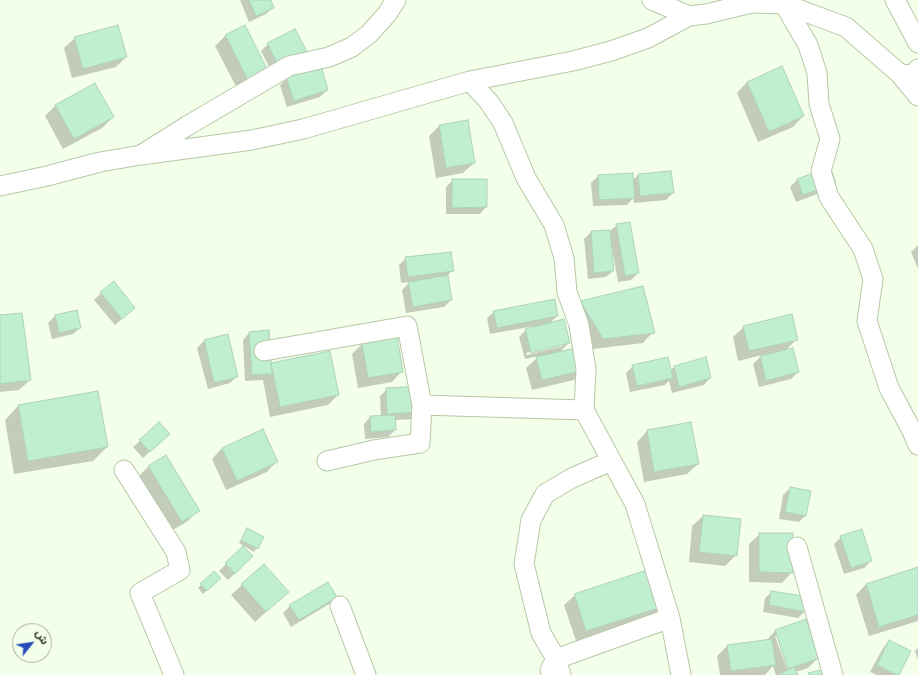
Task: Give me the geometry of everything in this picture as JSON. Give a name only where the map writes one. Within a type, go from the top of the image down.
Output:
[{"type":"street","points":[[141,155],[289,66],[329,57],[352,47],[369,34],[387,14],[396,0]]},
{"type":"street","points":[[652,0],[689,16]]},
{"type":"street","points":[[896,0],[918,43]]},
{"type":"street","points":[[0,186],[47,176],[100,162],[252,140],[303,129],[470,81],[572,61],[611,51],[648,38],[689,16],[706,14],[752,3],[783,2],[846,27],[909,72],[918,96]]},
{"type":"street","points":[[783,2],[808,45],[817,73],[819,104],[830,139],[821,171],[829,197],[862,249],[873,280],[867,321],[889,388],[918,445]]},
{"type":"street","points":[[470,81],[489,102],[503,123],[526,178],[554,225],[564,258],[567,292],[579,325],[586,369],[584,410],[635,504],[670,618],[681,675]]},
{"type":"street","points":[[264,351],[407,326],[422,405],[420,443],[374,450],[327,461]]},
{"type":"street","points":[[422,405],[584,410]]},
{"type":"street","points":[[611,461],[572,478],[545,494],[531,520],[524,564],[541,633],[555,670],[670,618]]},
{"type":"street","points":[[124,470],[176,552],[180,570],[140,593],[174,675]]},
{"type":"street","points":[[797,547],[833,675]]},
{"type":"street","points":[[340,606],[366,675]]},
{"type":"building","points":[[249,0],[271,0],[274,8],[256,16]]},
{"type":"building","points":[[118,25],[127,57],[83,69],[74,37]]},
{"type":"building","points":[[245,25],[272,79],[252,88],[225,35]]},
{"type":"building","points":[[295,29],[310,57],[282,72],[267,43]]},
{"type":"building","points":[[321,66],[328,90],[294,101],[286,77]]},
{"type":"building","points":[[782,66],[804,116],[769,132],[747,82]]},
{"type":"building","points":[[95,83],[114,117],[74,139],[55,105]]},
{"type":"building","points":[[468,120],[475,163],[446,168],[439,125]]},
{"type":"building","points":[[830,167],[836,183],[803,195],[797,179]]},
{"type":"building","points":[[671,171],[674,193],[640,196],[638,174]]},
{"type":"building","points":[[633,173],[635,198],[599,200],[598,175]]},
{"type":"building","points":[[452,179],[487,179],[487,207],[452,208]]},
{"type":"building","points":[[630,222],[639,273],[625,276],[616,224]]},
{"type":"building","points":[[610,230],[614,271],[594,273],[591,231]]},
{"type":"building","points":[[451,252],[454,271],[408,277],[405,257]]},
{"type":"building","points":[[448,275],[452,300],[413,307],[408,282]]},
{"type":"building","points":[[114,281],[135,308],[122,319],[100,292]]},
{"type":"building","points":[[643,286],[655,333],[603,339],[580,301]]},
{"type":"building","points":[[555,299],[558,316],[497,328],[493,311]]},
{"type":"building","points":[[77,310],[81,328],[59,333],[55,315]]},
{"type":"building","points":[[22,313],[31,380],[0,384],[0,315]]},
{"type":"building","points":[[792,314],[798,340],[749,351],[743,326]]},
{"type":"building","points":[[564,319],[570,343],[531,353],[525,329]]},
{"type":"building","points":[[269,330],[272,374],[252,375],[249,332]]},
{"type":"building","points":[[228,334],[238,377],[214,383],[204,340]]},
{"type":"building","points":[[397,336],[403,372],[368,378],[362,343]]},
{"type":"building","points":[[588,345],[594,368],[542,380],[536,357]]},
{"type":"building","points":[[793,348],[799,372],[766,381],[760,356]]},
{"type":"building","points":[[330,351],[339,395],[280,407],[271,363]]},
{"type":"building","points":[[668,357],[673,378],[637,386],[632,365]]},
{"type":"building","points":[[706,357],[711,378],[679,387],[674,366]]},
{"type":"building","points":[[422,386],[423,412],[387,414],[386,388]]},
{"type":"building","points":[[98,391],[108,447],[28,461],[18,405]]},
{"type":"building","points":[[395,415],[396,430],[371,432],[370,416]]},
{"type":"building","points":[[159,422],[170,434],[150,452],[139,440]]},
{"type":"building","points":[[691,422],[699,464],[654,472],[647,430]]},
{"type":"building","points":[[263,429],[278,462],[237,481],[222,448]]},
{"type":"building","points":[[166,455],[200,511],[182,522],[148,466]]},
{"type":"building","points":[[790,487],[811,491],[806,516],[785,512]]},
{"type":"building","points":[[703,515],[741,519],[737,556],[699,552]]},
{"type":"building","points":[[247,528],[264,537],[258,549],[241,540]]},
{"type":"building","points":[[862,529],[872,561],[851,568],[840,536]]},
{"type":"building","points":[[759,533],[793,533],[793,573],[759,572]]},
{"type":"building","points":[[243,546],[253,556],[235,574],[225,563]]},
{"type":"building","points":[[264,564],[289,592],[266,612],[241,584]]},
{"type":"building","points":[[918,567],[918,615],[879,627],[866,584]]},
{"type":"building","points":[[650,569],[662,607],[586,631],[574,594]]},
{"type":"building","points":[[214,571],[221,578],[207,591],[200,584]]},
{"type":"building","points":[[328,582],[337,597],[299,620],[289,605]]},
{"type":"building","points":[[771,591],[809,597],[806,612],[769,605]]},
{"type":"building","points":[[806,619],[820,658],[788,669],[775,630]]},
{"type":"building","points":[[772,639],[776,665],[731,671],[727,645]]},
{"type":"building","points":[[889,640],[911,651],[899,675],[877,665]]},
{"type":"building","points":[[794,667],[798,675],[778,675]]},
{"type":"building","points":[[829,668],[830,675],[809,675],[808,673]]}]
